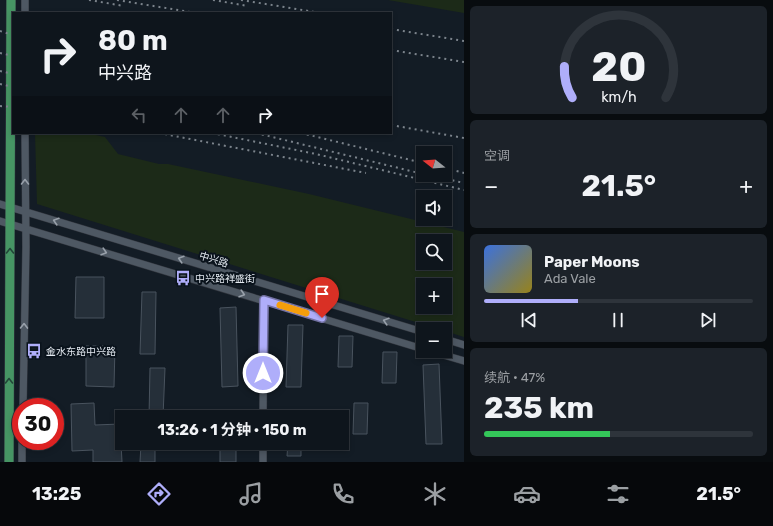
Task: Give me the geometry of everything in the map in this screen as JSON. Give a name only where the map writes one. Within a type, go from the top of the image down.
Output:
[{"type":"main road","points":[[9,462],[11,0]]},
{"type":"street","points":[[25,0],[25,12]]},
{"type":"street","points":[[23,398],[26,229],[25,134]]},
{"type":"street","name":"中兴路","points":[[0,204],[416,330]]},
{"type":"street","points":[[0,221],[416,347]]},
{"type":"street","points":[[263,410],[264,300]]},
{"type":"street","points":[[452,341],[464,344]]},
{"type":"street","points":[[452,357],[464,361]]},
{"type":"street","points":[[22,450],[22,462]]},
{"type":"street","points":[[263,450],[263,462]]},
{"type":"green space","points":[[388,0],[464,0],[464,13]]},
{"type":"green space","points":[[35,134],[91,134],[105,137],[118,154],[159,164],[168,164],[309,194],[416,220],[416,226],[440,226],[464,232],[464,337],[452,333],[452,322],[416,322],[37,204]]},
{"type":"building","points":[[76,277],[104,277],[104,318],[75,318]]},
{"type":"building","points":[[142,292],[156,292],[155,354],[140,354]]},
{"type":"building","points":[[236,307],[238,386],[222,387],[220,308]]},
{"type":"building","points":[[288,325],[303,325],[301,387],[286,387]]},
{"type":"building","points":[[339,336],[353,336],[352,367],[338,367]]},
{"type":"building","points":[[86,346],[115,346],[114,387],[86,386]]},
{"type":"building","points":[[383,352],[397,352],[396,383],[382,383]]},
{"type":"building","points":[[439,364],[442,444],[426,444],[423,365]]},
{"type":"building","points":[[150,368],[165,368],[163,410],[149,410]]},
{"type":"building","points":[[94,403],[95,425],[115,424],[115,450],[121,450],[122,462],[93,462],[93,450],[72,451],[71,404]]},
{"type":"building","points":[[354,403],[368,403],[367,434],[353,434]]},
{"type":"building","points":[[141,450],[155,450],[155,462],[140,462]]},
{"type":"building","points":[[220,450],[236,450],[236,462],[220,462]]},
{"type":"building","points":[[287,450],[301,450],[301,456],[287,456]]},
{"type":"railway","points":[[89,0],[124,6]]},
{"type":"railway","points":[[117,0],[190,12]]},
{"type":"railway","points":[[213,0],[248,6]]},
{"type":"railway","points":[[241,0],[315,12]]},
{"type":"railway","points":[[392,29],[464,41]]},
{"type":"railway","points":[[0,31],[12,35]]},
{"type":"railway","points":[[392,50],[464,62]]},
{"type":"railway","points":[[0,53],[12,56]]},
{"type":"railway","points":[[0,71],[12,74]]},
{"type":"railway","points":[[0,84],[12,87]]},
{"type":"railway","points":[[0,106],[12,107]]},
{"type":"railway","points":[[392,125],[464,138]]},
{"type":"railway","points":[[164,134],[366,173]]},
{"type":"railway","points":[[217,134],[316,154],[464,190]]},
{"type":"railway","points":[[260,134],[416,172]]},
{"type":"railway","points":[[305,134],[416,161]]},
{"type":"railway","points":[[452,170],[464,173]]},
{"type":"railway","points":[[452,180],[464,183]]},
{"type":"slow traffic","points":[[280,305],[306,313]]},
{"type":"place","name":"中兴路祥盛街","points":[[183,278]]},
{"type":"place","name":"金水东路中兴路","points":[[34,351]]},
{"type":"route","points":[[263,373],[264,300],[322,318]]}]
